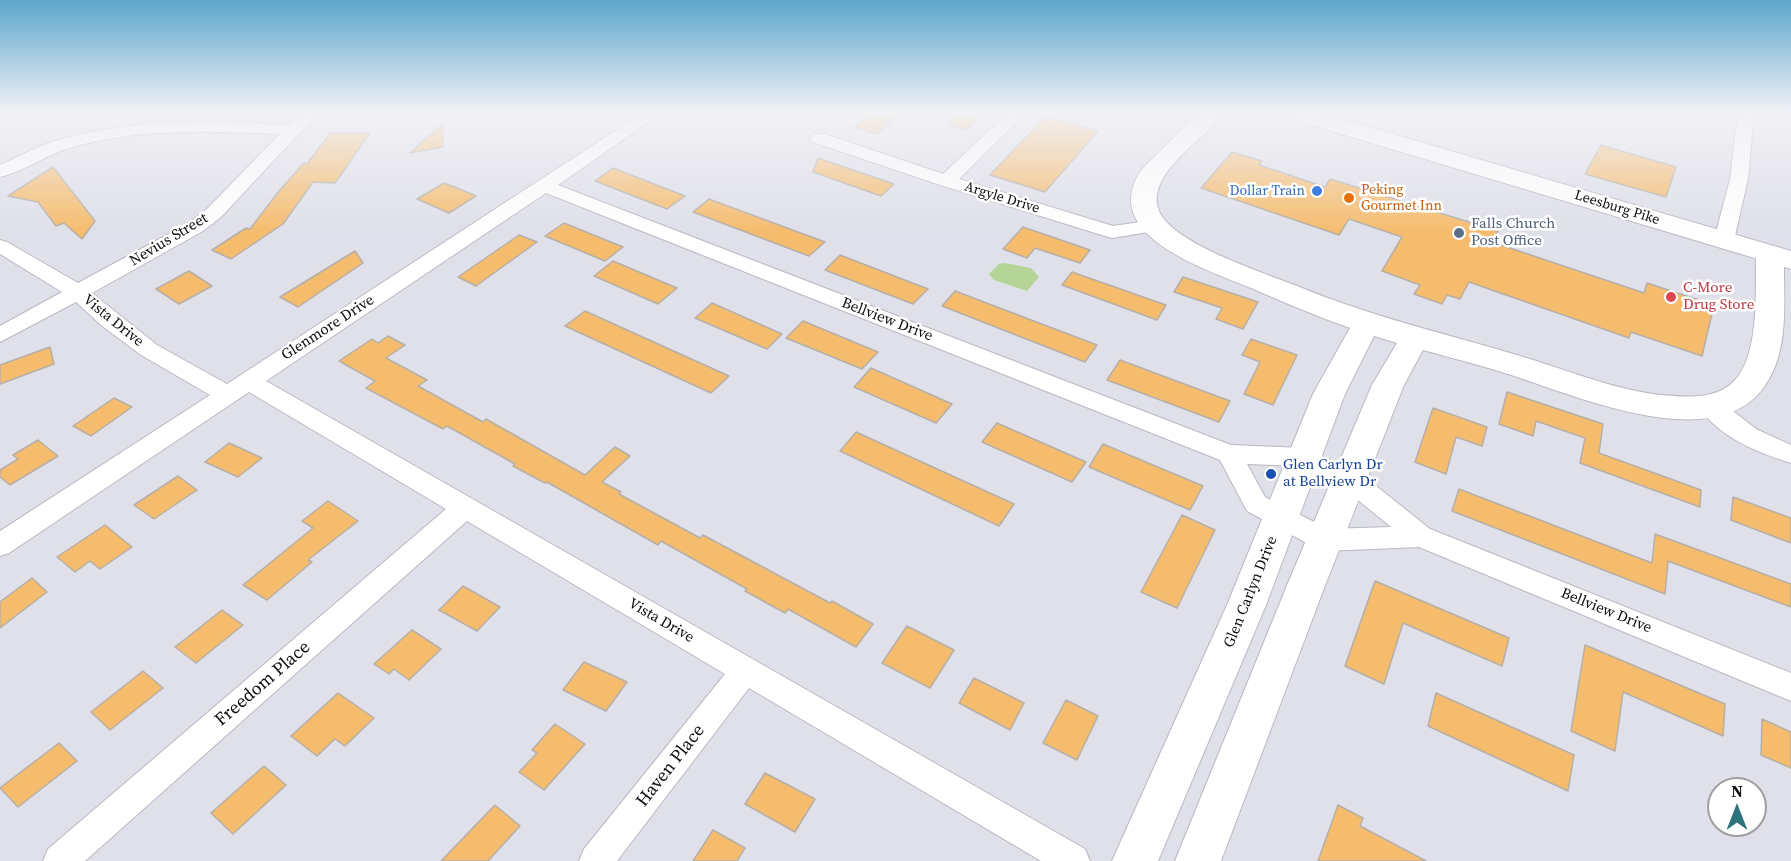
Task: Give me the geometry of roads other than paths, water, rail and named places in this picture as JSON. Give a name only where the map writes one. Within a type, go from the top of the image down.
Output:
[{"type":"street","points":[[0,172],[45,152]]},
{"type":"street","name":"Nevius Street","points":[[0,334],[196,227],[214,213],[273,152]]},
{"type":"street","name":"Glenmore Drive","points":[[0,545],[595,152]]},
{"type":"street","name":"Argyle Drive","points":[[861,152],[1112,232],[1154,226]]},
{"type":"street","points":[[946,181],[976,152]]},
{"type":"street","points":[[1173,152],[1151,174],[1145,184],[1143,196],[1145,209],[1154,226],[1200,256],[1367,324],[1504,362],[1629,401],[1678,407],[1711,406],[1726,402],[1742,392],[1757,373],[1769,325],[1780,257]]},
{"type":"street","name":"Leesburg Pike","points":[[1427,152],[1780,257]]},
{"type":"street","name":"Leesburg Pike","points":[[1439,152],[1443,156]]},
{"type":"street","points":[[1724,240],[1740,179],[1742,152]]},
{"type":"street","name":"Bellview Drive","points":[[545,186],[1229,454],[1303,457],[1351,480],[1421,536],[1791,687]]},
{"type":"street","name":"Vista Drive","points":[[0,246],[78,292],[141,344],[238,388],[466,507],[1073,861]]},
{"type":"street","name":"Glen Carlyn Drive","points":[[1134,861],[1213,685],[1281,518],[1303,457],[1347,353],[1367,324]]},
{"type":"street","points":[[1198,861],[1388,385],[1415,338]]},
{"type":"street","points":[[1711,406],[1745,436],[1791,454]]},
{"type":"street","name":"Bellview Drive","points":[[1229,454],[1256,504],[1325,540],[1421,536]]},
{"type":"street","name":"Freedom Place","points":[[60,861],[466,507]]},
{"type":"street","name":"Haven Place","points":[[596,861],[746,670]]},
{"type":"place","name":"Dollar Train","points":[[1317,191]]},
{"type":"place","name":"Peking Gourmet Inn","points":[[1349,198]]},
{"type":"place","name":"Falls Church Post Office","points":[[1459,233]]},
{"type":"place","name":"C-More Drug Store","points":[[1671,297]]},
{"type":"place","name":"Glen Carlyn Dr at Bellview Dr","points":[[1271,474]]}]
